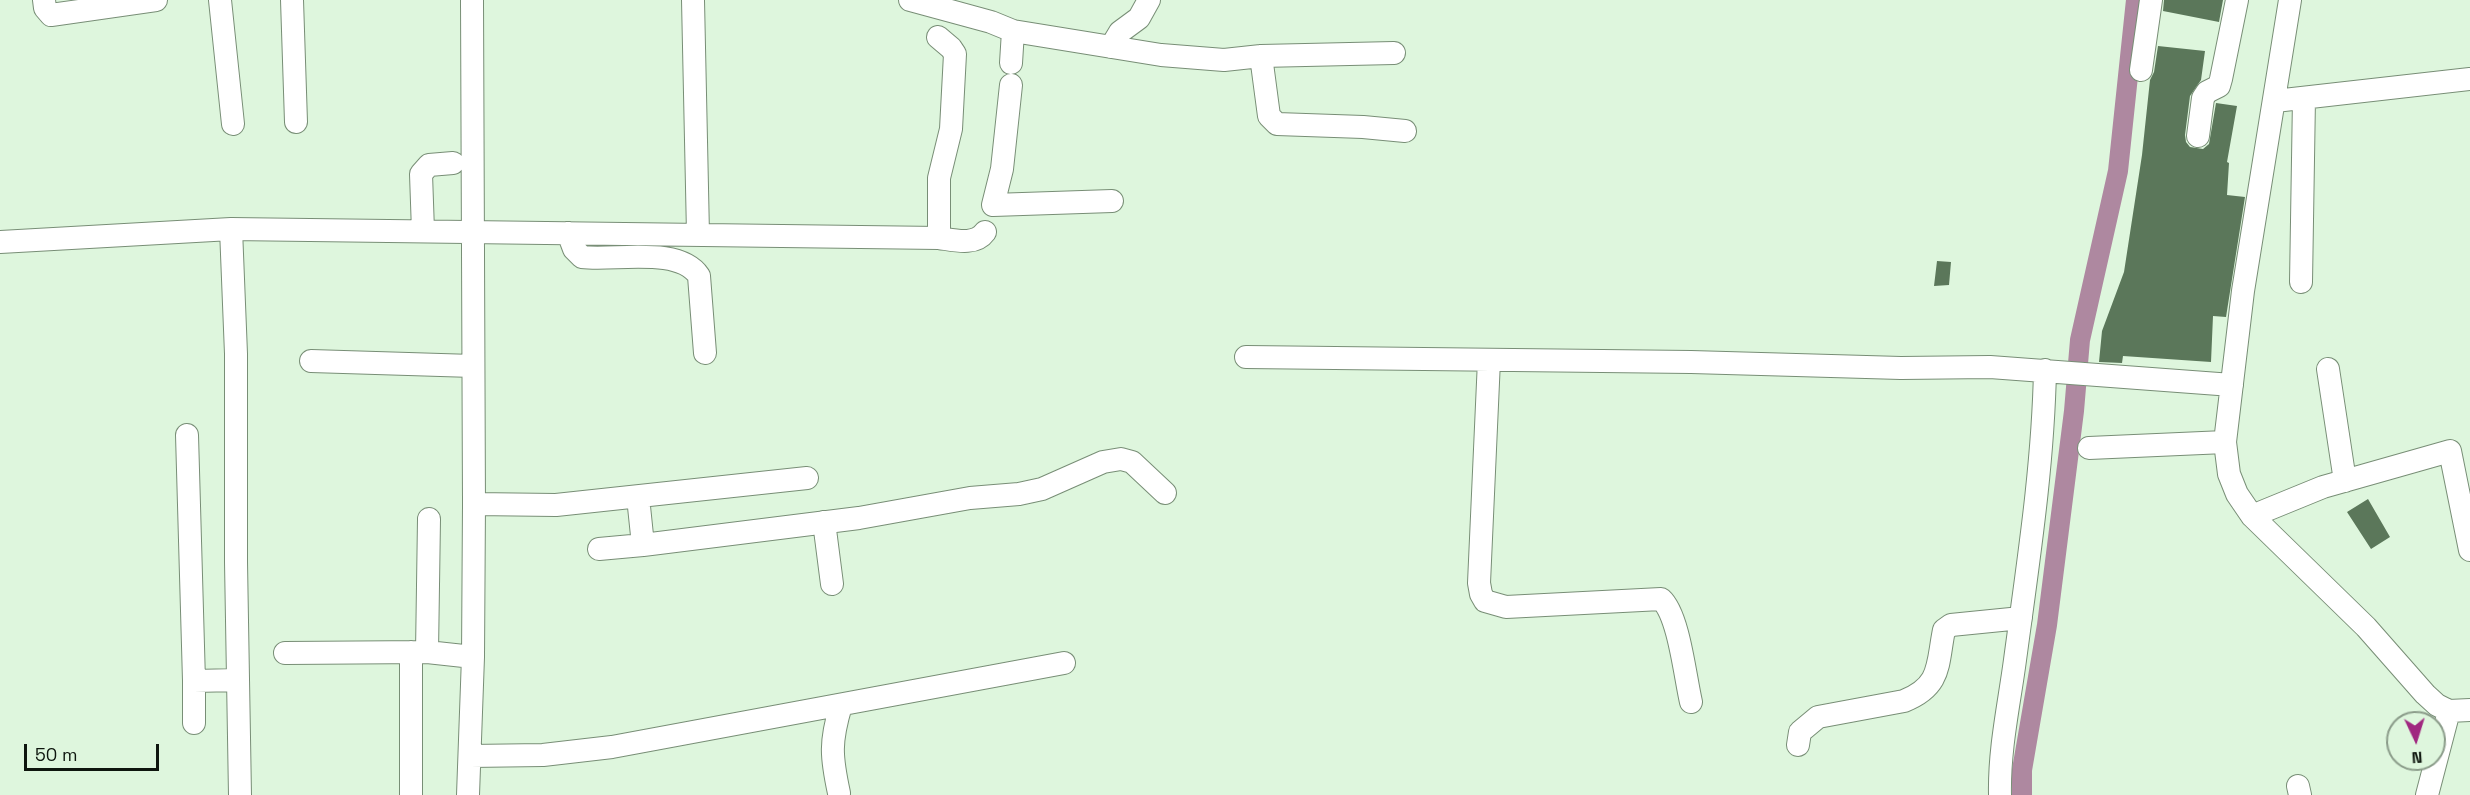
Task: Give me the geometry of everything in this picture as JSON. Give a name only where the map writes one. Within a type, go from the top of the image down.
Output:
[{"type":"street","points":[[44,0],[45,8],[51,15],[156,0]]},
{"type":"street","points":[[220,0],[232,124]]},
{"type":"street","points":[[292,0],[296,122]]},
{"type":"street","points":[[468,795],[473,657],[474,504],[471,232],[472,0]]},
{"type":"street","points":[[693,0],[698,234]]},
{"type":"street","points":[[910,0],[947,5],[1013,31],[1111,47],[1193,57],[1224,60],[1261,56],[1394,53]]},
{"type":"street","points":[[1111,47],[1120,32],[1139,18],[1149,0]]},
{"type":"street","points":[[2141,70],[2151,0]]},
{"type":"street","points":[[2198,136],[2203,98],[2207,92],[2219,86],[2237,0]]},
{"type":"street","points":[[2290,0],[2243,291],[2225,441],[2229,474],[2237,494],[2252,516],[2366,627],[2425,694],[2437,705],[2460,711],[2427,795]]},
{"type":"street","points":[[1013,31],[1002,169],[993,205],[1112,201]]},
{"type":"street","points":[[938,37],[955,54],[951,129],[939,178],[939,238]]},
{"type":"street","points":[[1261,56],[1269,116],[1277,124],[1405,131]]},
{"type":"street","points":[[2275,101],[2470,79]]},
{"type":"street","points":[[2301,282],[2304,98]]},
{"type":"street","points":[[423,231],[421,174],[429,165],[453,163]]},
{"type":"street","points":[[0,242],[231,229],[698,234],[939,238],[970,241],[982,236],[985,232]]},
{"type":"street","points":[[231,229],[236,354],[240,795]]},
{"type":"street","points":[[568,233],[574,249],[582,257],[670,259],[685,263],[694,269],[699,276],[705,354]]},
{"type":"street","points":[[1246,357],[1901,368],[1990,367],[2232,385]]},
{"type":"street","points":[[1489,360],[1479,583],[1485,601],[1506,607],[1661,598],[1669,606],[1691,702]]},
{"type":"street","points":[[311,362],[473,366]]},
{"type":"street","points":[[2328,369],[2345,481]]},
{"type":"street","points":[[2000,795],[2003,742],[2031,556],[2051,371]]},
{"type":"street","points":[[187,435],[194,723]]},
{"type":"street","points":[[2090,448],[2225,441]]},
{"type":"street","points":[[2252,516],[2345,481],[2460,449],[2470,546]]},
{"type":"street","points":[[599,549],[824,522],[970,498],[1019,494],[1042,489],[1103,462],[1121,459],[1132,462],[1165,493]]},
{"type":"street","points":[[474,504],[556,505],[807,478]]},
{"type":"street","points":[[638,496],[643,545]]},
{"type":"street","points":[[411,795],[429,519]]},
{"type":"street","points":[[824,522],[832,584]]},
{"type":"street","points":[[1798,745],[1800,732],[1818,717],[1904,701],[1917,696],[1934,678],[1941,659],[1944,630],[1951,625],[2021,618]]},
{"type":"street","points":[[285,653],[419,652],[473,657]]},
{"type":"street","points":[[470,756],[543,755],[612,747],[1064,663]]},
{"type":"street","points":[[194,681],[238,680]]},
{"type":"street","points":[[838,793],[831,760],[832,734],[841,705]]},
{"type":"building","points":[[2164,0],[2223,0],[2219,22],[2163,11]]},
{"type":"building","points":[[2158,46],[2205,51],[2201,80],[2190,96],[2185,135],[2190,147],[2203,149],[2209,144],[2216,103],[2237,106],[2227,162],[2229,163],[2227,195],[2245,197],[2226,317],[2213,316],[2211,362],[2123,356],[2122,363],[2099,362],[2102,331],[2124,272],[2142,155],[2150,80],[2154,72]]},
{"type":"building","points":[[1937,261],[1951,262],[1949,285],[1934,286]]},
{"type":"building","points":[[2368,499],[2390,537],[2371,549],[2347,512]]},
{"type":"waterway","points":[[2022,795],[2022,770],[2047,625],[2074,411],[2080,340],[2118,171],[2136,0]]}]
